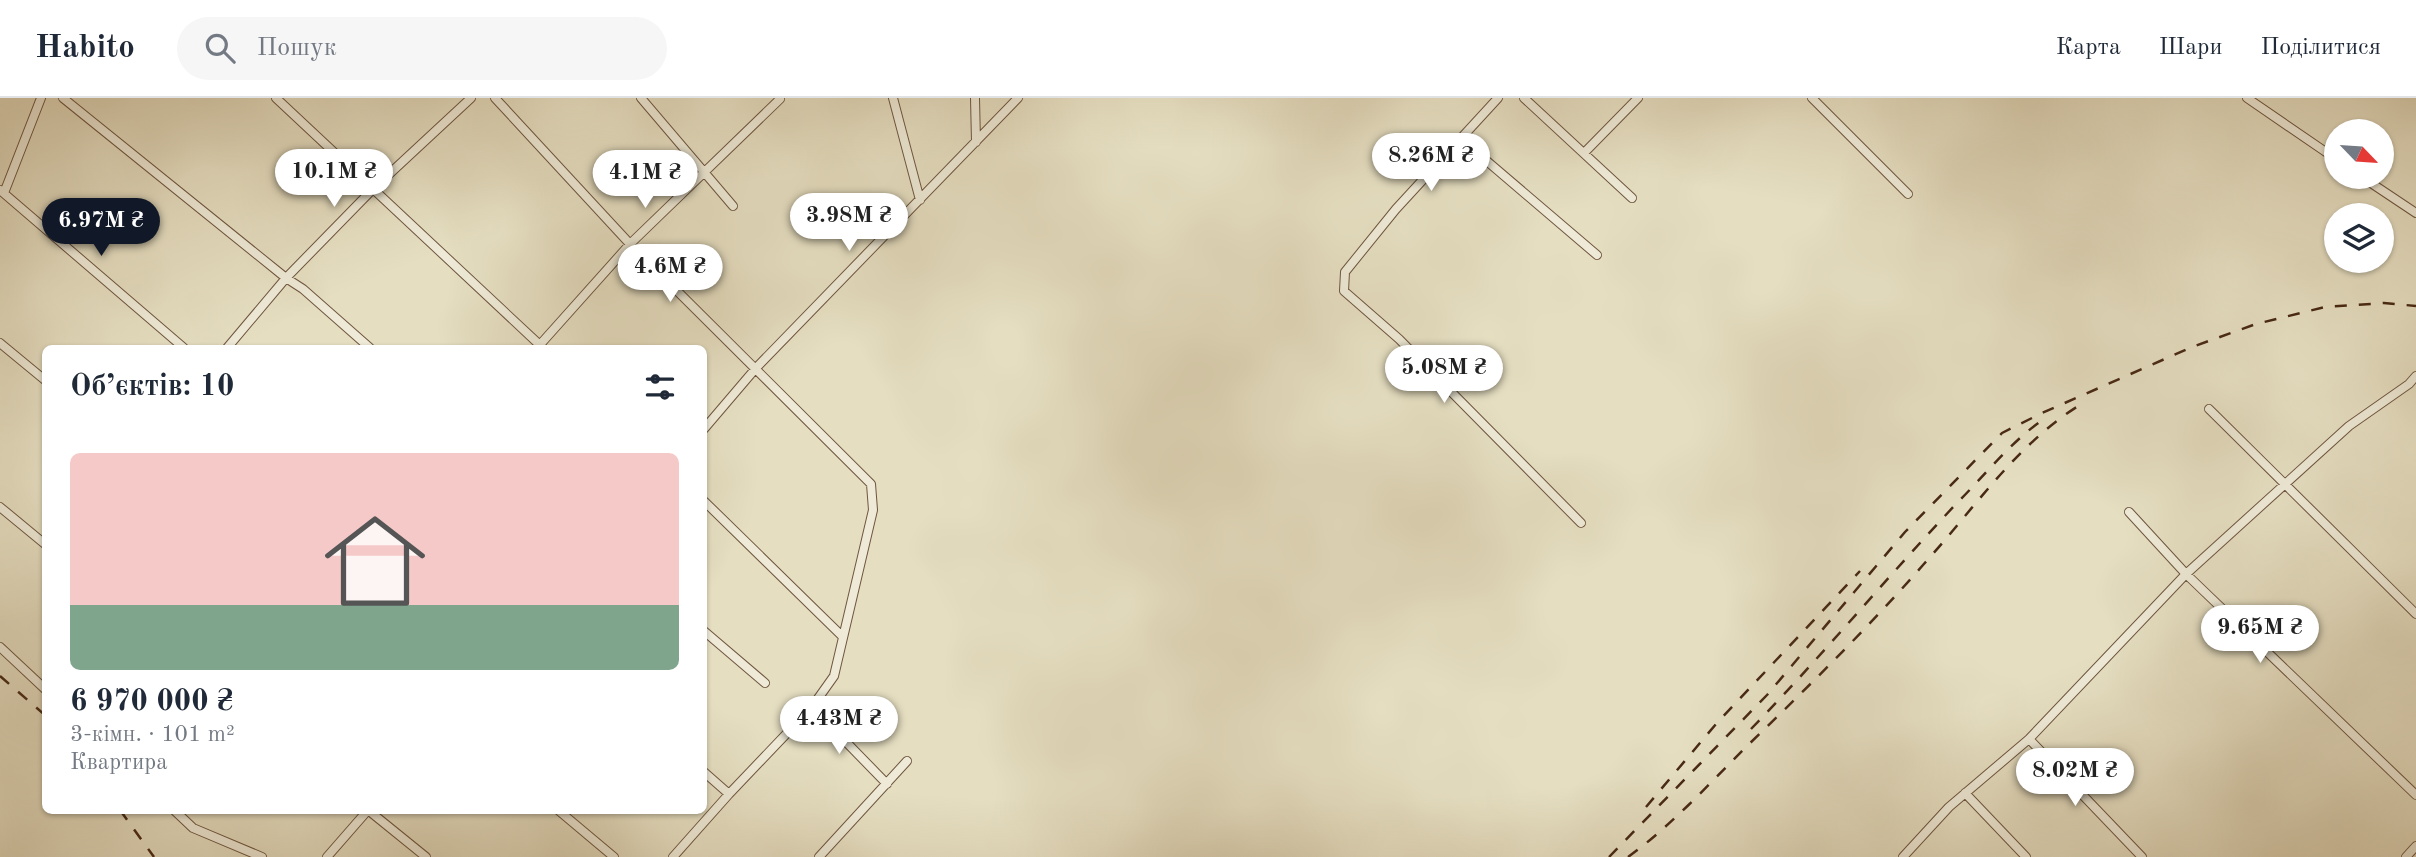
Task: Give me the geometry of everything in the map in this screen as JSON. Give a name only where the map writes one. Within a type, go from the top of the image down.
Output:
[{"type":"street","points":[[41,98],[2,191],[181,345]]},
{"type":"street","points":[[63,98],[303,289],[367,345]]},
{"type":"street","points":[[276,98],[538,345]]},
{"type":"street","points":[[230,345],[286,278],[372,190],[471,98]]},
{"type":"street","points":[[495,98],[630,244],[871,484],[873,510],[834,676],[812,707],[729,793],[673,857]]},
{"type":"street","points":[[641,98],[733,206]]},
{"type":"street","points":[[542,345],[630,244],[779,98]]},
{"type":"street","points":[[894,98],[920,200]]},
{"type":"street","points":[[975,98],[976,142]]},
{"type":"street","points":[[707,425],[756,368],[1018,98]]},
{"type":"street","points":[[1498,98],[1396,209],[1345,272],[1344,290],[1399,339],[1581,523]]},
{"type":"street","points":[[1524,98],[1632,198]]},
{"type":"street","points":[[1584,153],[1638,98]]},
{"type":"street","points":[[1812,98],[1908,194]]},
{"type":"street","points":[[2247,98],[2324,151]]},
{"type":"street","points":[[1461,139],[1597,255]]},
{"type":"street","points":[[2380,189],[2416,213]]},
{"type":"street","points":[[0,343],[42,378]]},
{"type":"street","points":[[1903,857],[1965,793],[2029,739],[2186,574],[2349,426],[2409,384],[2416,376]]},
{"type":"street","points":[[2409,384],[2416,392]]},
{"type":"street","points":[[2208,409],[2416,614]]},
{"type":"street","points":[[707,504],[843,637]]},
{"type":"street","points":[[0,507],[42,542]]},
{"type":"street","points":[[2129,512],[2186,574],[2416,795]]},
{"type":"street","points":[[707,634],[765,683]]},
{"type":"street","points":[[0,647],[42,686]]},
{"type":"street","points":[[812,707],[887,784]]},
{"type":"street","points":[[2029,739],[2142,857]]},
{"type":"street","points":[[819,857],[907,761]]},
{"type":"street","points":[[707,775],[729,793]]},
{"type":"street","points":[[1965,793],[2026,857]]},
{"type":"street","points":[[178,814],[193,828],[262,857]]},
{"type":"street","points":[[327,857],[365,814]]},
{"type":"street","points":[[373,814],[426,857]]},
{"type":"street","points":[[563,814],[614,857]]},
{"type":"street","points":[[2406,857],[2416,846]]},
{"type":"railway","points":[[1609,857],[1767,695],[1905,532],[2002,433],[2192,347],[2256,324],[2325,307],[2384,303],[2416,306]]},
{"type":"railway","points":[[1628,857],[1689,805],[1858,635],[1923,565],[1997,478],[2037,437],[2083,403]]},
{"type":"railway","points":[[1751,729],[1957,503],[2008,449],[2041,421]]},
{"type":"railway","points":[[1646,807],[1716,724],[1860,571]]},
{"type":"railway","points":[[0,676],[42,713]]},
{"type":"railway","points":[[123,814],[154,857]]}]
